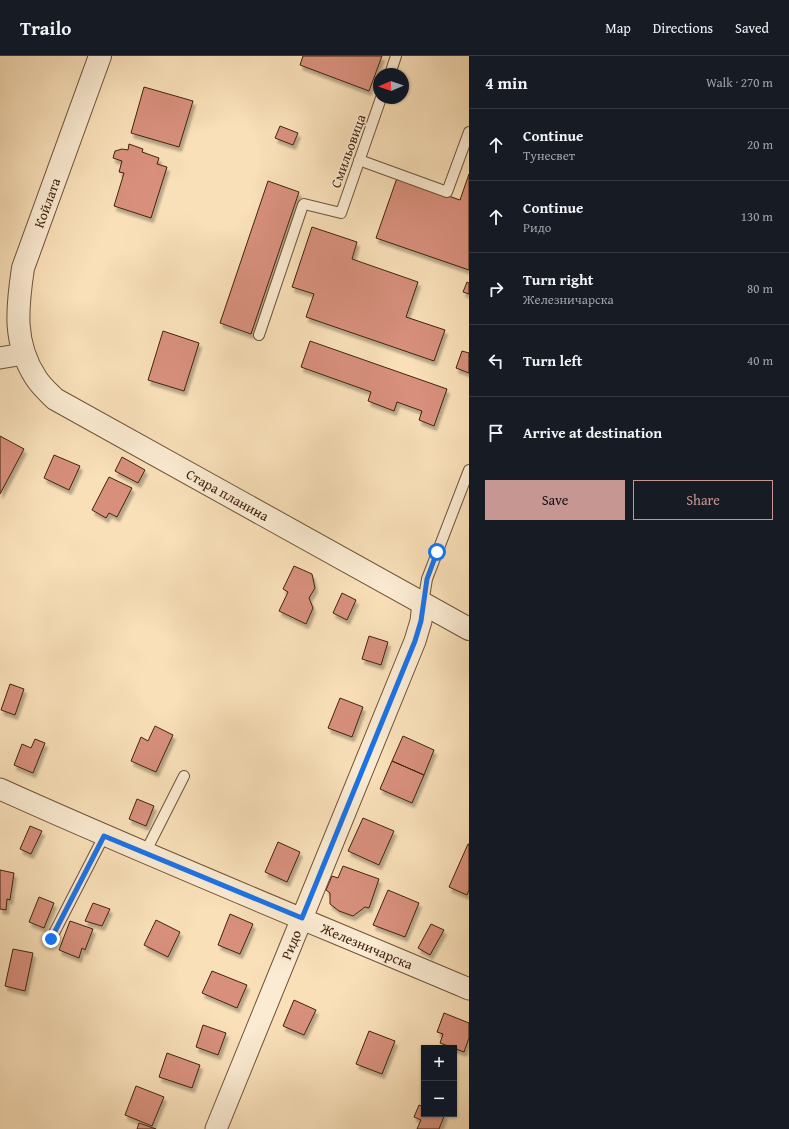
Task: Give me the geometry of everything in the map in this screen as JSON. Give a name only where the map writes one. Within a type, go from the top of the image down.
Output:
[{"type":"street","name":"Койлата","points":[[24,354],[19,330],[18,302],[23,268],[100,56]]},
{"type":"street","points":[[0,358],[24,354]]},
{"type":"street","name":"Стара планина","points":[[24,354],[37,379],[55,399],[469,629]]},
{"type":"street","name":"Ридо","points":[[216,1129],[415,641],[421,621],[424,603]]},
{"type":"street","name":"Железничарска","points":[[0,789],[104,836],[302,918],[469,990]]},
{"type":"lane","points":[[392,68],[396,56]]},
{"type":"lane","name":"Смильовица","points":[[259,335],[303,205],[341,213],[379,104]]},
{"type":"lane","points":[[359,160],[447,192],[469,132]]},
{"type":"lane","points":[[424,603],[427,579],[469,470]]},
{"type":"lane","points":[[145,853],[184,776]]},
{"type":"lane","points":[[51,939],[104,836]]},
{"type":"building","points":[[303,56],[382,56],[378,68],[373,68],[373,80],[369,91],[300,65]]},
{"type":"building","points":[[144,87],[193,101],[179,147],[131,133]]},
{"type":"building","points":[[280,126],[298,133],[293,145],[275,138]]},
{"type":"building","points":[[129,144],[143,149],[142,152],[159,158],[157,164],[167,167],[151,218],[114,206],[124,173],[119,172],[122,161],[113,158],[115,151],[122,149],[128,150]]},
{"type":"building","points":[[469,174],[469,270],[376,238],[397,178],[460,200]]},
{"type":"building","points":[[268,181],[299,192],[251,334],[220,323]]},
{"type":"building","points":[[312,227],[357,242],[352,259],[418,282],[406,317],[445,330],[434,361],[306,317],[314,294],[292,287]]},
{"type":"building","points":[[467,282],[469,283],[469,294],[463,292]]},
{"type":"building","points":[[163,331],[199,343],[184,391],[148,380]]},
{"type":"building","points":[[310,341],[447,389],[434,426],[419,420],[422,411],[397,402],[394,411],[368,401],[371,392],[301,367]]},
{"type":"building","points":[[462,351],[469,353],[469,373],[456,368]]},
{"type":"building","points":[[0,436],[24,449],[0,494]]},
{"type":"building","points":[[54,455],[80,466],[69,490],[44,478]]},
{"type":"building","points":[[122,457],[145,470],[138,483],[115,471]]},
{"type":"building","points":[[109,477],[132,488],[117,517],[109,513],[106,518],[92,510]]},
{"type":"building","points":[[294,566],[312,574],[315,588],[309,598],[313,608],[306,624],[279,611],[288,592],[283,589]]},
{"type":"building","points":[[342,593],[356,600],[347,620],[333,613]]},
{"type":"building","points":[[369,636],[388,642],[381,665],[362,659]]},
{"type":"building","points":[[10,684],[24,689],[15,715],[1,710]]},
{"type":"building","points":[[340,698],[363,707],[352,737],[328,728]]},
{"type":"building","points":[[155,726],[173,735],[156,772],[131,761],[141,737],[148,741]]},
{"type":"building","points":[[403,736],[434,750],[424,775],[392,761]]},
{"type":"building","points":[[35,739],[45,743],[33,773],[14,765],[22,744],[31,748]]},
{"type":"building","points":[[392,761],[424,775],[412,803],[380,789]]},
{"type":"building","points":[[137,799],[154,806],[146,826],[129,819]]},
{"type":"building","points":[[363,818],[394,831],[379,865],[348,851]]},
{"type":"building","points":[[30,826],[42,831],[31,854],[20,849]]},
{"type":"building","points":[[278,842],[300,852],[287,882],[265,872]]},
{"type":"building","points":[[468,844],[469,890],[467,895],[449,887]]},
{"type":"building","points":[[343,866],[379,879],[369,908],[365,907],[353,916],[339,911],[330,904],[330,893],[326,890],[332,876],[338,878]]},
{"type":"building","points":[[0,870],[14,873],[10,900],[7,899],[6,910],[0,909]]},
{"type":"building","points":[[388,890],[419,903],[405,937],[373,925]]},
{"type":"building","points":[[39,897],[54,903],[44,928],[29,922]]},
{"type":"building","points":[[93,903],[110,909],[102,926],[85,921]]},
{"type":"building","points":[[230,914],[253,924],[240,954],[218,945]]},
{"type":"building","points":[[156,920],[180,932],[168,957],[144,945]]},
{"type":"building","points":[[70,921],[93,929],[85,950],[82,948],[79,958],[59,950]]},
{"type":"building","points":[[431,924],[444,930],[430,955],[418,948]]},
{"type":"building","points":[[13,949],[33,953],[25,991],[5,986]]},
{"type":"building","points":[[212,971],[247,985],[237,1008],[202,993]]},
{"type":"building","points":[[294,1000],[316,1010],[304,1035],[283,1026]]},
{"type":"building","points":[[444,1013],[469,1023],[469,1038],[464,1052],[457,1049],[457,1045],[445,1045],[440,1043],[443,1034],[437,1032]]},
{"type":"building","points":[[203,1025],[226,1033],[218,1055],[196,1047]]},
{"type":"building","points":[[369,1031],[395,1041],[382,1074],[356,1064]]},
{"type":"building","points":[[167,1053],[200,1065],[192,1088],[159,1077]]},
{"type":"building","points":[[136,1086],[164,1097],[152,1126],[125,1115]]},
{"type":"building","points":[[419,1105],[421,1106],[421,1117],[444,1117],[439,1129],[417,1129],[421,1120],[414,1117]]},
{"type":"building","points":[[139,1123],[156,1129],[137,1129]]},
{"type":"route","points":[[51,939],[104,836],[302,918],[415,641],[421,621],[427,579],[437,552]]}]
